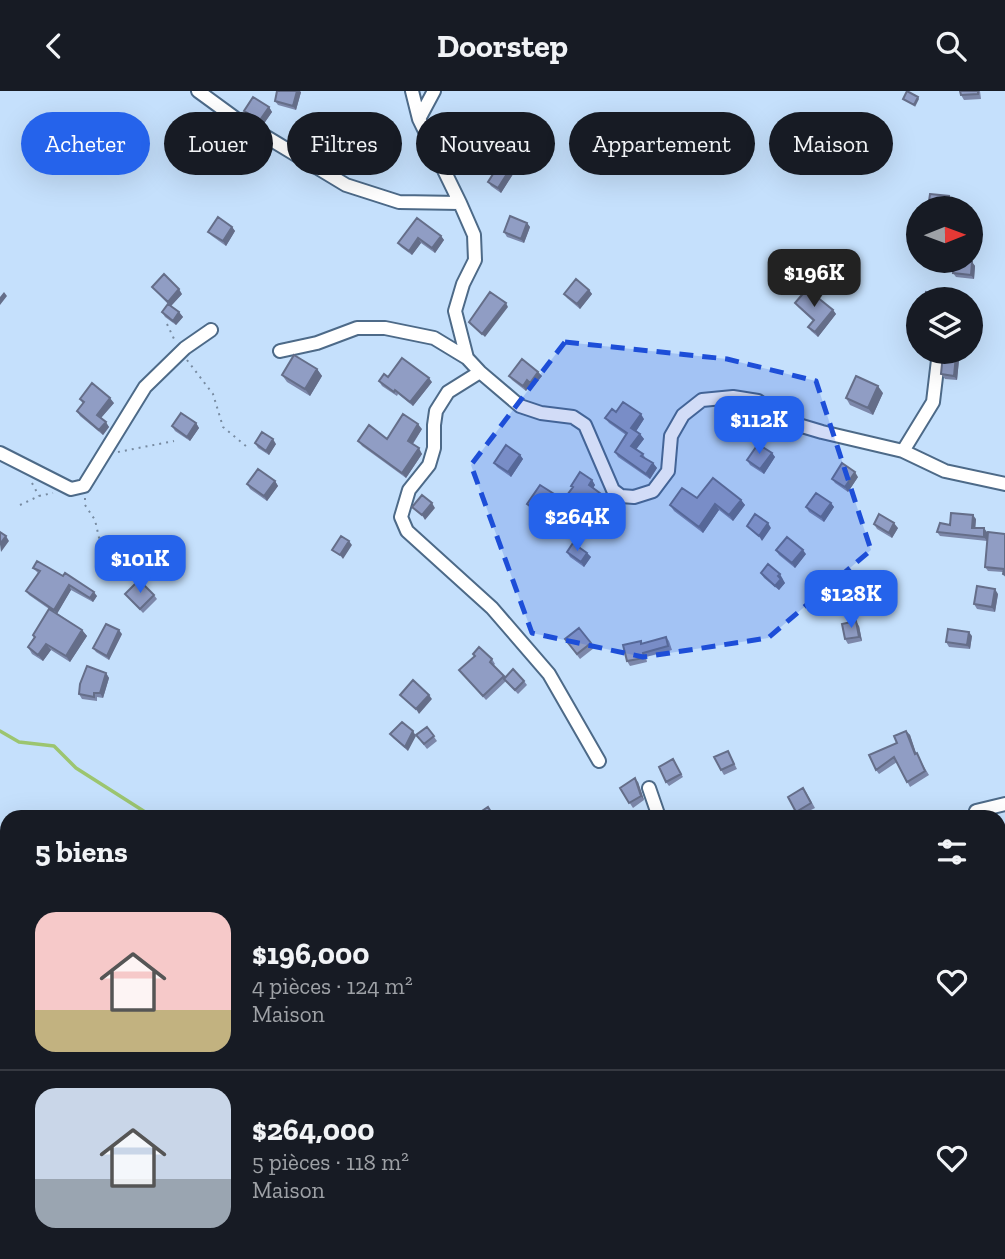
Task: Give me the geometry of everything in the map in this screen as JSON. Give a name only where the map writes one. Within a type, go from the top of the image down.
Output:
[{"type":"street","points":[[198,91],[234,118],[346,185],[398,202],[460,203]]},
{"type":"street","points":[[412,91],[417,112]]},
{"type":"street","points":[[423,112],[434,91]]},
{"type":"street","points":[[446,175],[474,235],[475,260],[463,284],[455,311],[467,358]]},
{"type":"street","points":[[280,351],[317,343],[357,328],[385,328],[434,338],[467,358],[520,405],[541,413],[573,417],[585,425],[613,490],[621,496],[634,497],[653,491],[668,471],[671,436],[683,415],[702,400],[733,397],[758,401],[785,421],[903,451],[946,471],[1005,484]]},
{"type":"street","points":[[0,453],[78,488],[103,455],[145,387],[180,352],[211,330]]},
{"type":"street","points":[[903,451],[933,402],[938,364]]},
{"type":"street","points":[[480,372],[448,392],[436,411],[434,448],[429,465],[409,490],[401,517],[407,531],[492,608],[549,674],[599,761]]},
{"type":"street","points":[[649,788],[657,810]]},
{"type":"street","points":[[980,810],[1005,804]]},
{"type":"path","points":[[167,324],[180,352],[213,394],[223,427],[246,446]]},
{"type":"path","points":[[103,455],[174,441]]},
{"type":"path","points":[[20,505],[39,496],[78,488],[95,520],[100,541],[136,566]]},
{"type":"highlighted area","points":[[565,342],[727,359],[816,381],[871,550],[768,638],[643,657],[532,633],[471,465]]},
{"type":"building","points":[[277,91],[297,91],[293,106],[275,101]]},
{"type":"building","points":[[907,91],[918,97],[914,105],[903,99]]},
{"type":"building","points":[[960,91],[978,91],[978,94],[961,95]]},
{"type":"building","points":[[253,97],[269,107],[266,112],[244,111]]},
{"type":"building","points":[[492,175],[506,175],[498,188],[488,182]]},
{"type":"building","points":[[510,216],[527,223],[521,239],[504,232]]},
{"type":"building","points":[[218,217],[232,227],[223,241],[208,232]]},
{"type":"building","points":[[417,218],[441,236],[432,248],[418,238],[409,251],[398,243]]},
{"type":"building","points":[[164,274],[179,289],[168,302],[152,287]]},
{"type":"building","points":[[576,279],[589,290],[577,304],[564,294]]},
{"type":"building","points":[[807,289],[833,310],[815,332],[808,327],[814,320],[795,303]]},
{"type":"building","points":[[490,292],[506,303],[482,334],[469,322]]},
{"type":"building","points":[[168,304],[179,312],[173,321],[162,312]]},
{"type":"building","points":[[294,355],[317,369],[305,389],[282,375]]},
{"type":"building","points":[[402,358],[429,378],[410,402],[379,381],[384,374],[388,377]]},
{"type":"building","points":[[522,359],[538,372],[530,383],[527,380],[523,386],[509,376]]},
{"type":"building","points":[[942,364],[955,364],[954,376],[941,374]]},
{"type":"building","points":[[856,376],[878,386],[868,408],[846,398]]},
{"type":"building","points":[[92,383],[110,398],[97,415],[106,422],[99,430],[77,411],[84,402],[80,399]]},
{"type":"building","points":[[623,402],[641,414],[631,428],[640,434],[631,446],[653,463],[646,474],[615,452],[627,433],[605,418],[612,409],[616,412]]},
{"type":"building","points":[[181,413],[196,423],[187,437],[172,426]]},
{"type":"building","points":[[403,414],[418,424],[408,441],[419,448],[402,473],[358,441],[369,425],[387,439]]},
{"type":"building","points":[[262,432],[273,439],[266,451],[255,443]]},
{"type":"building","points":[[758,444],[772,453],[760,469],[747,460]]},
{"type":"building","points":[[506,445],[520,455],[508,472],[494,463]]},
{"type":"building","points":[[842,463],[855,472],[845,487],[832,479]]},
{"type":"building","points":[[258,469],[275,481],[264,496],[247,484]]},
{"type":"building","points":[[580,472],[592,480],[589,485],[608,499],[596,517],[575,502],[567,513],[558,507]]},
{"type":"building","points":[[713,478],[741,500],[729,515],[715,504],[699,527],[670,505],[682,488],[697,498]]},
{"type":"building","points":[[540,485],[559,497],[546,517],[527,504]]},
{"type":"building","points":[[816,493],[831,503],[821,517],[806,507]]},
{"type":"building","points":[[422,495],[432,503],[422,515],[412,507]]},
{"type":"building","points":[[951,513],[973,515],[972,528],[984,528],[984,537],[937,532],[940,523],[950,525]]},
{"type":"building","points":[[755,514],[768,523],[759,536],[747,526]]},
{"type":"building","points":[[879,514],[894,523],[889,533],[874,524]]},
{"type":"building","points":[[0,532],[6,536],[0,544]]},
{"type":"building","points":[[988,532],[1005,534],[1005,575],[1004,569],[985,567]]},
{"type":"building","points":[[341,536],[349,541],[340,555],[332,550]]},
{"type":"building","points":[[787,537],[803,550],[792,563],[776,550]]},
{"type":"building","points":[[573,543],[587,553],[581,562],[567,552]]},
{"type":"building","points":[[37,561],[63,576],[65,573],[94,592],[90,598],[69,585],[54,610],[26,591],[40,571],[33,568]]},
{"type":"building","points":[[768,564],[780,574],[778,576],[781,579],[775,586],[761,573]]},
{"type":"building","points":[[139,580],[154,595],[140,609],[125,594]]},
{"type":"building","points":[[977,586],[995,589],[992,607],[974,604]]},
{"type":"building","points":[[49,609],[82,630],[66,656],[46,644],[38,655],[28,647]]},
{"type":"building","points":[[856,621],[859,637],[845,639],[842,624]]},
{"type":"building","points":[[106,624],[119,630],[107,656],[93,648]]},
{"type":"building","points":[[579,628],[591,643],[577,654],[565,639]]},
{"type":"building","points":[[948,629],[969,632],[967,645],[946,642]]},
{"type":"building","points":[[666,637],[668,646],[643,653],[644,658],[627,661],[623,645],[641,641],[641,644]]},
{"type":"building","points":[[479,647],[504,676],[483,696],[459,670],[475,656],[473,654]]},
{"type":"building","points":[[87,666],[106,673],[100,693],[94,693],[94,697],[79,694]]},
{"type":"building","points":[[513,669],[524,681],[515,690],[504,679]]},
{"type":"building","points":[[413,680],[429,695],[416,709],[400,695]]},
{"type":"building","points":[[402,722],[413,731],[405,747],[390,734]]},
{"type":"building","points":[[427,727],[434,736],[424,744],[416,735]]},
{"type":"building","points":[[906,731],[925,771],[907,782],[894,757],[876,770],[869,755],[897,743],[894,736]]},
{"type":"building","points":[[728,751],[734,764],[721,770],[714,757]]},
{"type":"building","points":[[673,759],[681,774],[666,782],[659,767]]},
{"type":"building","points":[[635,778],[641,796],[629,803],[620,788]]},
{"type":"building","points":[[803,788],[811,803],[795,810],[788,797]]},
{"type":"waterway","points":[[0,731],[19,742],[54,746],[76,768],[142,810]]}]
